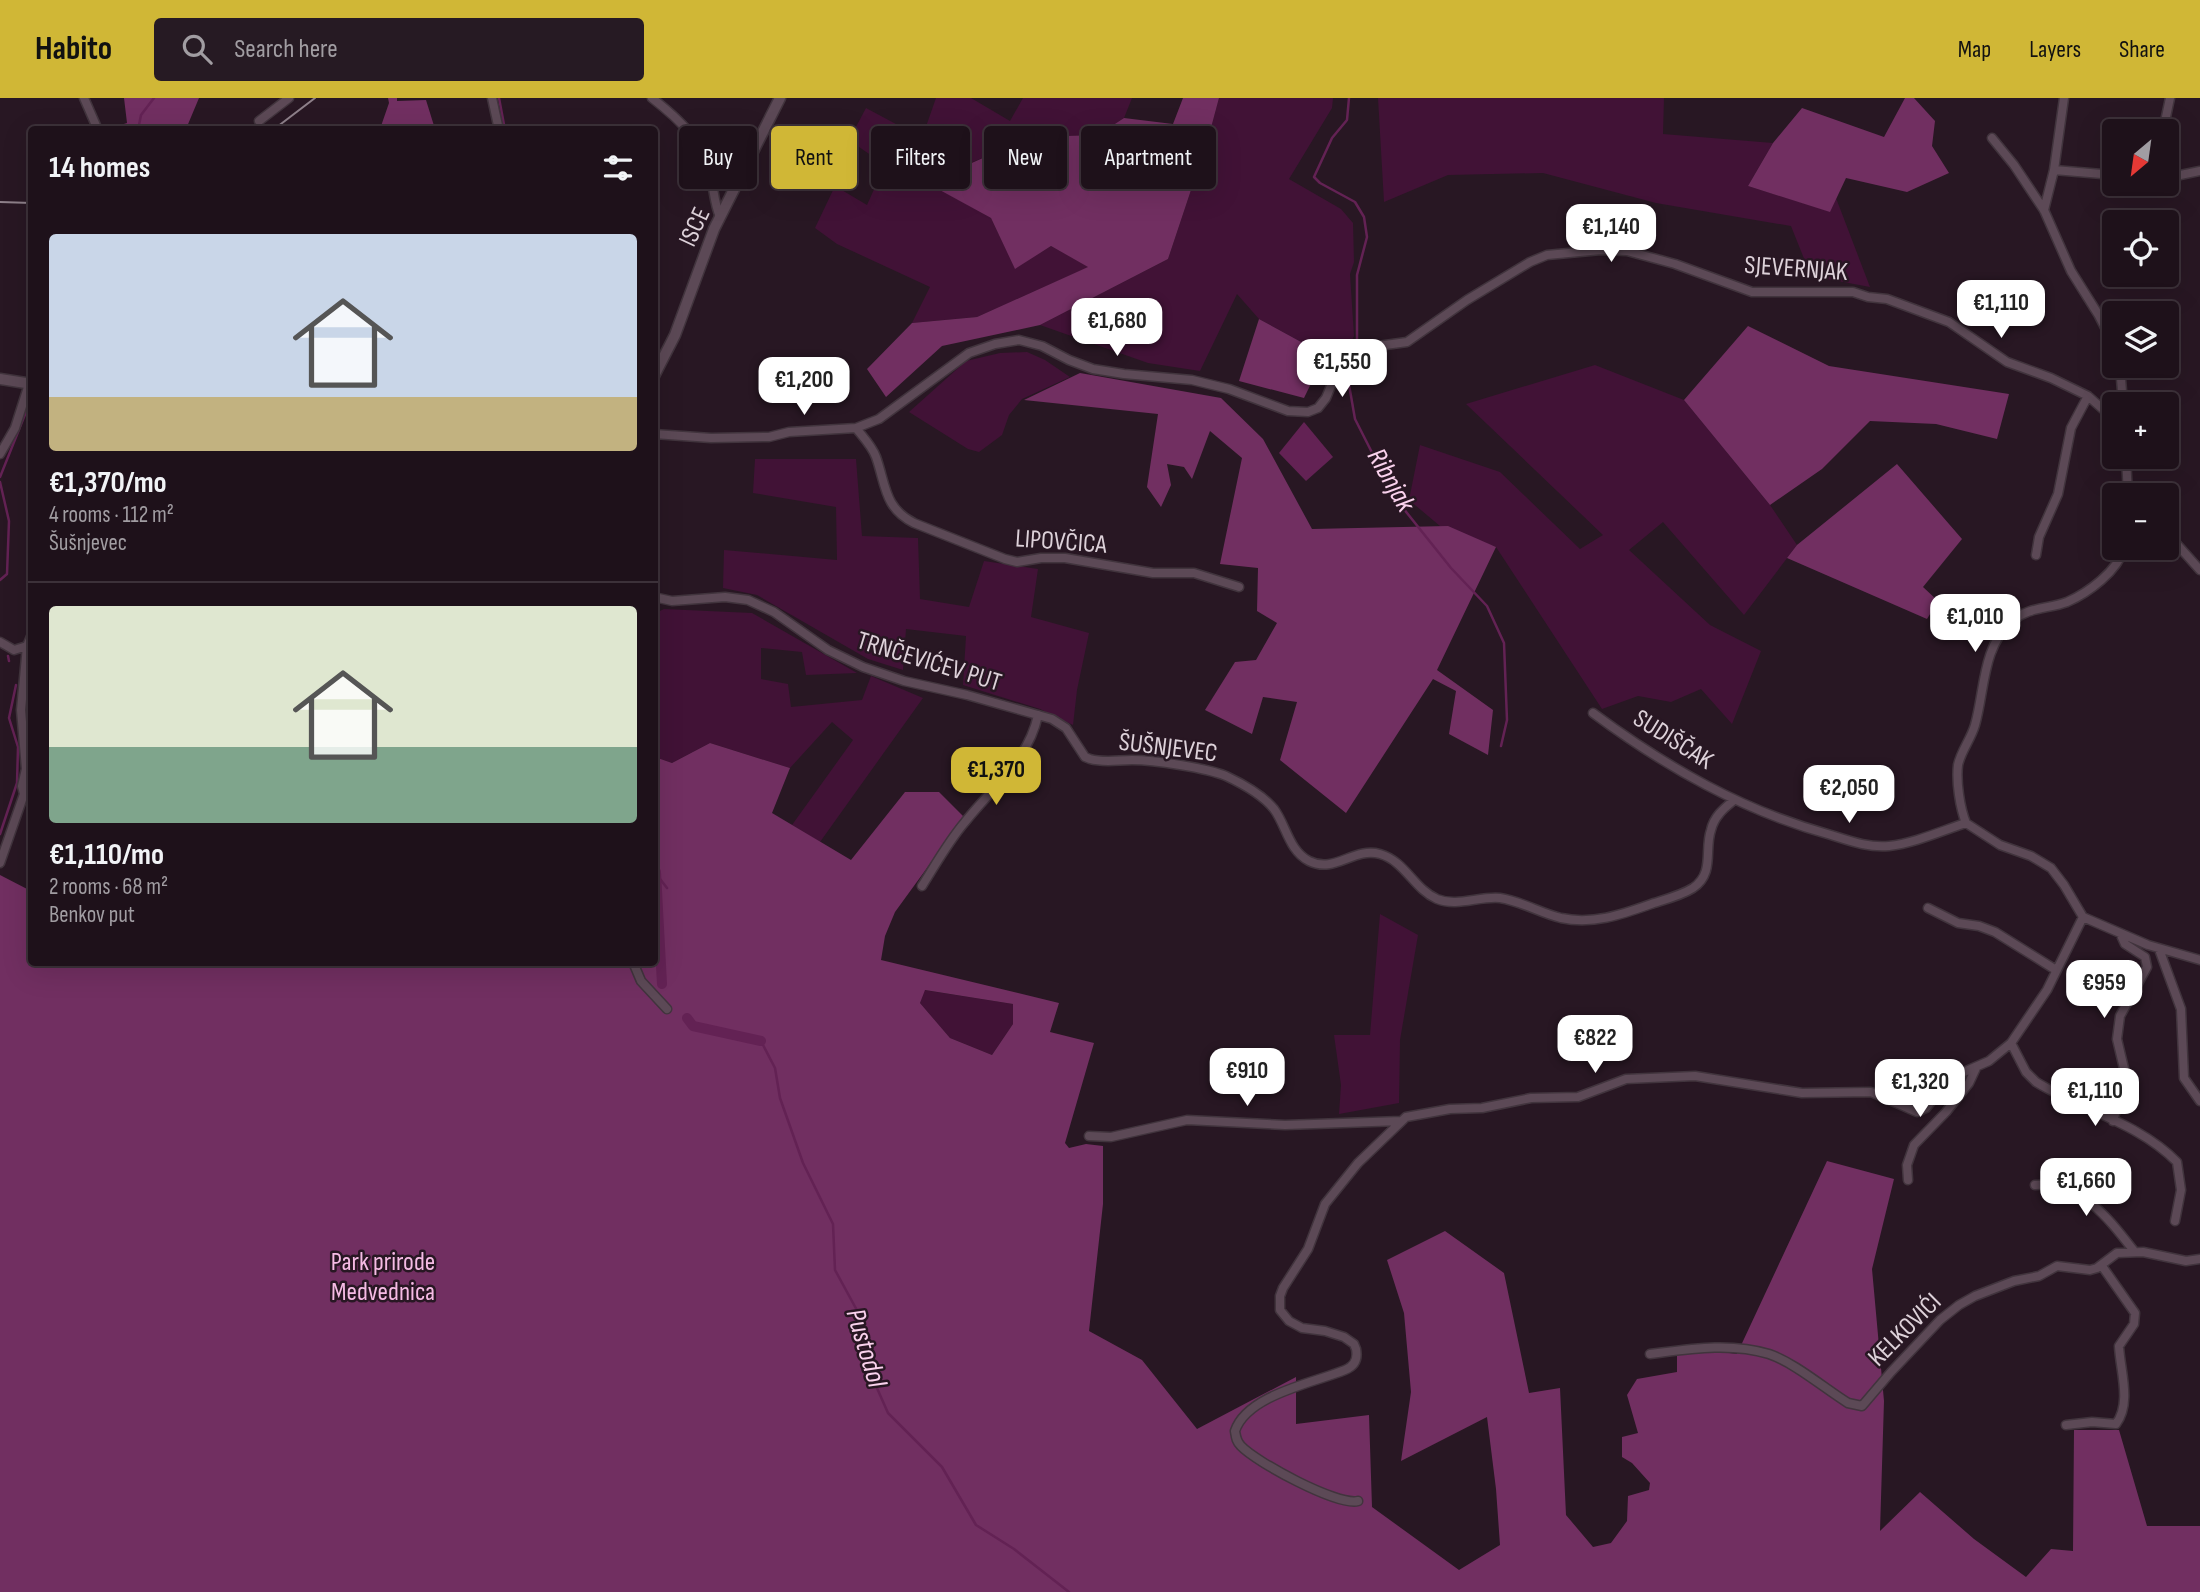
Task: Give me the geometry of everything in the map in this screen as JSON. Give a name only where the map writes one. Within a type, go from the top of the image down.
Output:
[{"type":"street","points":[[84,98],[96,126]]},
{"type":"street","points":[[259,121],[289,98]]},
{"type":"street","points":[[492,98],[498,126]]},
{"type":"street","points":[[652,98],[677,118],[695,139],[711,175],[720,217]]},
{"type":"street","name":"ISCE","points":[[658,368],[675,335],[707,245],[780,98]]},
{"type":"street","points":[[2044,210],[2054,170],[2064,98]]},
{"type":"street","points":[[2166,119],[2170,98]]},
{"type":"street","points":[[1992,138],[2044,210],[2071,271],[2102,322]]},
{"type":"street","points":[[2054,170],[2102,174]]},
{"type":"street","points":[[2179,175],[2200,171]]},
{"type":"street","name":"SJEVERNJAK","points":[[856,428],[879,419],[970,353],[995,344],[1019,340],[1030,341],[1093,369],[1192,380],[1229,389],[1288,411],[1308,412],[1318,408],[1326,398],[1342,359],[1349,350],[1396,345],[1417,337],[1466,300],[1538,258],[1601,250],[1640,253],[1752,292],[1843,292],[1887,299],[1937,316],[1967,332],[2007,362],[2051,378],[2088,396],[2102,408]]},
{"type":"street","points":[[0,379],[28,384]]},
{"type":"street","points":[[0,454],[15,428],[28,390]]},
{"type":"street","points":[[2036,555],[2039,537],[2059,494],[2071,428],[2088,396]]},
{"type":"street","points":[[658,434],[711,438],[769,437],[789,432],[856,428]]},
{"type":"street","name":"LIPOVČICA","points":[[856,428],[875,454],[892,507],[914,523],[1017,562],[1049,557],[1065,558],[1153,573],[1194,573],[1239,587]]},
{"type":"street","points":[[2179,547],[2200,570]]},
{"type":"street","points":[[2118,560],[2090,587],[2066,602],[2034,609],[2015,618],[1994,644],[1987,662],[1975,726],[1958,765],[1961,807],[1966,823],[2000,845],[2032,856],[2051,868],[2083,917],[2159,949],[2200,960]]},
{"type":"street","name":"TRNČEVIĆEV PUT","points":[[658,598],[672,601],[725,597],[748,600],[774,612],[828,650],[863,667],[904,681],[1038,715]]},
{"type":"street","points":[[0,642],[14,650],[27,646],[21,720],[26,769],[24,794],[0,863]]},
{"type":"street","name":"SUDIŠČAK","points":[[1593,713],[1634,743],[1733,801]]},
{"type":"street","points":[[922,886],[951,839],[1020,758],[1034,734],[1038,715]]},
{"type":"street","name":"ŠUŠNJEVEC","points":[[1038,715],[1052,719],[1066,728],[1080,751],[1090,760],[1161,763],[1202,769],[1233,780],[1268,803],[1299,853],[1307,860],[1318,864],[1336,864],[1358,853],[1378,853],[1396,862],[1426,892],[1441,900],[1457,902],[1501,898],[1571,919],[1592,920],[1614,916],[1694,888],[1707,868],[1711,828],[1720,812],[1733,801]]},
{"type":"street","points":[[1733,801],[1815,831],[1874,846],[1900,844],[1966,823]]},
{"type":"street","points":[[1928,908],[1958,923],[1995,932],[2056,970]]},
{"type":"street","points":[[1358,1501],[1348,1501],[1322,1493],[1274,1468],[1242,1448],[1237,1442],[1235,1430],[1240,1418],[1261,1402],[1345,1370],[1356,1362],[1356,1349],[1349,1340],[1325,1331],[1302,1328],[1289,1321],[1280,1310],[1280,1296],[1308,1250],[1325,1204],[1358,1163],[1401,1121],[1412,1115],[1450,1109],[1482,1108],[1531,1098],[1578,1097],[1626,1079],[1695,1076],[1802,1093],[1871,1092],[1917,1112],[1926,1108],[1950,1078],[1989,1061],[2011,1043],[2047,990],[2083,917]]},
{"type":"street","points":[[2113,1121],[2126,1077],[2117,1039],[2120,1016],[2147,967],[2145,957],[2125,944],[2120,933]]},
{"type":"street","points":[[2159,949],[2181,1009],[2182,1071],[2200,1101]]},
{"type":"street","points":[[635,966],[641,981],[667,1009]]},
{"type":"street","points":[[2011,1043],[2026,1072],[2036,1082],[2147,1138],[2177,1162],[2181,1190],[2175,1221]]},
{"type":"street","points":[[1908,1180],[1907,1165],[1914,1145],[1946,1112],[1969,1083],[1976,1068]]},
{"type":"street","points":[[1089,1136],[1111,1138],[1188,1120],[1286,1125],[1401,1121]]},
{"type":"street","points":[[2035,1185],[2064,1187],[2081,1196],[2112,1223],[2134,1251],[2186,1261],[2200,1259]]},
{"type":"street","name":"KELKOVIĆI","points":[[1650,1354],[1690,1348],[1726,1347],[1770,1355],[1848,1403],[1861,1406],[1930,1330],[1967,1300],[2014,1281],[2039,1276],[2057,1266],[2090,1270],[2102,1266],[2117,1253],[2134,1251]]},
{"type":"street","points":[[2066,1425],[2092,1422],[2116,1424],[2123,1405],[2123,1365],[2119,1346],[2134,1324],[2134,1314],[2102,1266]]},
{"type":"shaded area","points":[[936,98],[971,98],[1010,121],[1023,98],[1132,98],[1124,118],[1112,126],[1081,126],[1081,136],[1067,136],[1067,126],[984,126],[984,157],[970,163],[970,126],[926,126]]},
{"type":"shaded area","points":[[1219,98],[1333,98],[1332,108],[1289,179],[1341,209],[1353,223],[1354,262],[1350,274],[1354,336],[1351,342],[1332,349],[1325,355],[1259,319],[1237,294],[1200,371],[1148,363],[1040,325],[1168,259],[1191,189],[1216,189],[1216,126],[1211,126]]},
{"type":"shaded area","points":[[1378,98],[1664,98],[1663,134],[1773,143],[1748,186],[1829,211],[1836,198],[1870,287],[1811,276],[1791,226],[1656,203],[1543,173],[1448,175],[1384,202]]},
{"type":"shaded area","points":[[866,108],[900,126],[871,126],[871,155],[857,146],[856,126]]},
{"type":"shaded area","points":[[834,189],[840,189],[867,205],[874,189],[939,189],[991,218],[1015,268],[1051,246],[1089,267],[977,317],[912,323],[930,287],[837,244],[815,228]]},
{"type":"shaded area","points":[[1027,352],[1045,360],[1070,377],[1022,399],[1009,415],[1002,435],[979,452],[968,449],[909,412],[966,361],[1000,353]]},
{"type":"shaded area","points":[[1595,365],[1684,400],[1770,505],[1797,545],[1744,615],[1663,522],[1629,550],[1710,625],[1761,651],[1732,724],[1701,689],[1671,702],[1638,696],[1602,709],[1496,547],[1440,526],[1409,500],[1420,445],[1500,472],[1580,549],[1603,535],[1466,404]]},
{"type":"shaded area","points":[[1304,422],[1333,457],[1306,481],[1279,453]]},
{"type":"shaded area","points":[[755,459],[856,459],[862,536],[918,538],[920,599],[969,607],[984,561],[1038,569],[1031,617],[1089,633],[1073,725],[1040,709],[963,685],[966,636],[906,629],[903,670],[868,659],[757,595],[723,588],[724,550],[837,560],[836,507],[753,493]]},
{"type":"shaded area","points":[[664,609],[752,613],[857,673],[806,675],[802,652],[761,648],[761,679],[788,684],[791,707],[862,700],[871,676],[923,698],[820,842],[792,825],[853,740],[832,722],[790,768],[710,743],[672,763],[658,758],[658,612]]},
{"type":"shaded area","points":[[1380,914],[1418,935],[1400,1040],[1399,1103],[1339,1114],[1341,1085],[1334,1035],[1370,1035]]},
{"type":"shaded area","points":[[924,990],[1013,1004],[1013,1024],[992,1055],[950,1038],[920,1003]]},
{"type":"green space","points":[[124,98],[199,98],[187,126],[118,126],[127,123]]},
{"type":"green space","points":[[388,98],[397,98],[397,101],[426,100],[434,126],[381,126],[389,103]]},
{"type":"green space","points":[[1183,98],[1219,98],[1211,126],[1112,126],[1124,118],[1173,124]]},
{"type":"green space","points":[[1905,98],[1914,98],[1935,121],[1932,146],[1949,173],[1907,192],[1846,178],[1830,212],[1748,186],[1773,143],[1802,108],[1884,137]]},
{"type":"green space","points":[[1067,136],[1081,136],[1081,189],[1191,189],[1168,259],[1040,325],[942,346],[886,397],[867,369],[912,323],[977,317],[1088,267],[1051,246],[1015,269],[991,218],[938,189],[970,189],[970,164],[984,158],[984,189],[1067,189]]},
{"type":"green space","points":[[1259,319],[1325,355],[1304,398],[1239,381]]},
{"type":"green space","points":[[1748,326],[1829,366],[2009,394],[1997,439],[1936,424],[1870,421],[1822,469],[1770,505],[1684,400]]},
{"type":"green space","points":[[1080,373],[1221,398],[1263,439],[1312,529],[1448,526],[1496,547],[1437,670],[1493,710],[1488,755],[1449,734],[1456,691],[1433,679],[1346,813],[1280,760],[1297,702],[1263,697],[1252,734],[1205,710],[1235,662],[1256,660],[1277,623],[1257,611],[1258,568],[1220,564],[1242,458],[1210,431],[1192,479],[1184,467],[1167,464],[1171,485],[1161,507],[1147,487],[1158,414],[1024,400]]},
{"type":"green space","points":[[1897,464],[1962,539],[1923,587],[1938,601],[1927,619],[1787,558],[1797,545]]},
{"type":"green space","name":"Park prirode Medvednica","points":[[710,743],[790,768],[772,813],[851,860],[905,792],[939,792],[964,817],[895,912],[885,936],[881,960],[1059,1003],[1050,1032],[1094,1043],[1065,1143],[1069,1148],[1086,1144],[1103,1146],[1103,1204],[1089,1331],[1142,1360],[1197,1429],[1296,1377],[1296,1424],[1369,1415],[1372,1507],[1459,1570],[1500,1545],[1487,1417],[1401,1461],[1411,1392],[1404,1313],[1387,1260],[1445,1231],[1504,1273],[1529,1393],[1560,1388],[1566,1515],[1593,1547],[1611,1543],[1627,1521],[1628,1496],[1649,1490],[1650,1483],[1632,1463],[1622,1457],[1622,1437],[1638,1433],[1627,1395],[1637,1379],[1677,1372],[1677,1352],[1706,1350],[1737,1354],[1827,1161],[1894,1179],[1872,1269],[1884,1401],[1880,1531],[1920,1492],[1974,1539],[2026,1577],[2051,1549],[2073,1551],[2074,1430],[2119,1430],[2147,1526],[2200,1526],[2200,1592],[0,1592],[0,875],[28,889],[28,966],[658,966],[658,758],[672,763]],"holes":[[[925,990],[1013,1004],[1013,1024],[992,1055],[950,1038],[920,1003]]]},
{"type":"waterway","points":[[139,126],[141,115],[154,98]]},
{"type":"waterway","name":"Pustodol","points":[[499,98],[504,126]]},
{"type":"waterway","name":"Ribnjak","points":[[1349,98],[1347,120],[1332,138],[1314,177],[1355,202],[1364,217],[1367,237],[1357,275],[1357,340],[1348,379],[1355,419],[1395,498],[1451,568],[1487,606],[1504,643],[1507,720],[1501,746]]},
{"type":"waterway","points":[[0,477],[28,407]]},
{"type":"waterway","points":[[0,482],[9,521],[7,574],[0,580]]},
{"type":"waterway","points":[[8,656],[9,661]]},
{"type":"waterway","points":[[0,834],[17,783],[18,747],[9,718],[16,685]]},
{"type":"waterway","name":"Pustodol","points":[[658,876],[667,888]]},
{"type":"waterway","points":[[658,909],[662,984]]},
{"type":"waterway","points":[[687,1018],[693,1026],[761,1041]]},
{"type":"waterway","name":"Pustodol","points":[[761,1041],[775,1068],[780,1098],[803,1163],[833,1224],[835,1270],[859,1314],[869,1370],[888,1413],[942,1467],[976,1525],[1014,1549],[1069,1592]]},
{"type":"tram line","points":[[278,126],[315,98]]},
{"type":"tram line","points":[[0,202],[28,203]]}]
